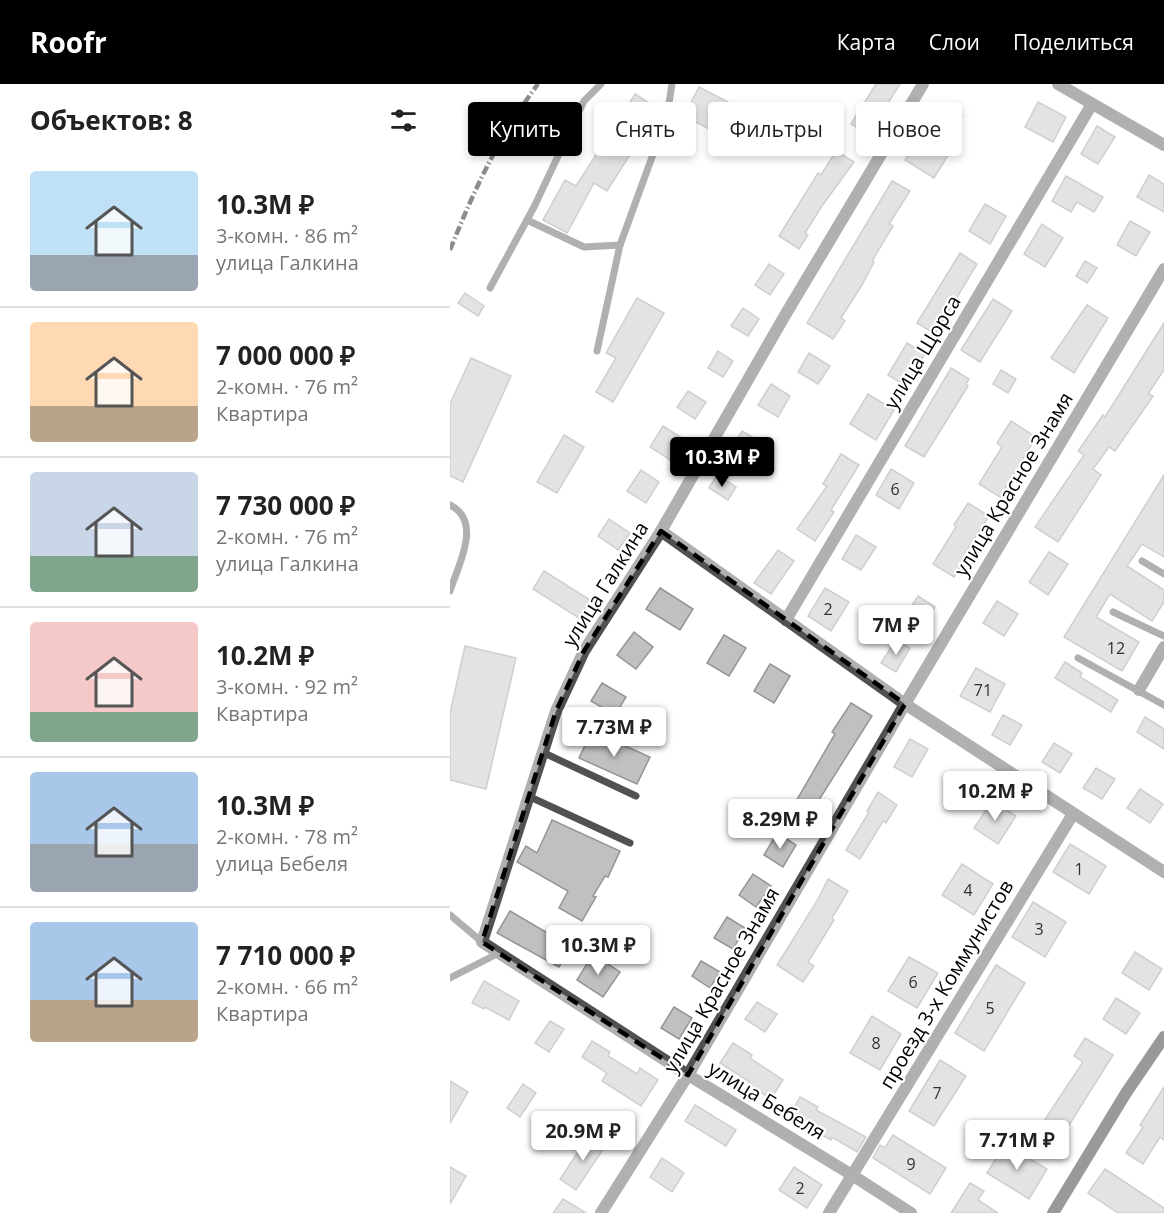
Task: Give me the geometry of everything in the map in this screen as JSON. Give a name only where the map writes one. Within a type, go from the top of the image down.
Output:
[{"type":"main road","points":[[1053,1213],[1126,1093],[1164,1037]]},
{"type":"street","name":"улица Галкина","points":[[482,942],[556,711],[584,651],[661,531],[784,317],[923,84]]},
{"type":"street","points":[[1058,84],[1164,145]]},
{"type":"street","name":"улица Щорса","points":[[786,620],[1092,104]]},
{"type":"street","name":"улица Красное Знамя","points":[[601,1213],[688,1075],[905,704],[1164,269]]},
{"type":"street","points":[[661,531],[905,704],[1164,872]]},
{"type":"street","points":[[1139,690],[1164,647]]},
{"type":"street","name":"проезд 3-х Коммунистов","points":[[829,1213],[1073,814]]},
{"type":"street","name":"улица Бебеля","points":[[482,942],[688,1075],[911,1213]]},
{"type":"lane","points":[[490,288],[527,220],[584,101],[601,84]]},
{"type":"lane","points":[[597,351],[620,245],[667,116],[672,84]]},
{"type":"lane","points":[[527,220],[584,247],[620,245]]},
{"type":"lane","points":[[450,506],[459,511],[466,521],[467,529],[466,543],[450,591]]},
{"type":"lane","points":[[1142,561],[1164,574]]},
{"type":"lane","points":[[1113,612],[1164,636]]},
{"type":"lane","points":[[1078,658],[1164,705]]},
{"type":"lane","points":[[542,752],[636,796]]},
{"type":"lane","points":[[528,796],[630,843]]},
{"type":"lane","points":[[450,915],[482,942]]},
{"type":"lane","points":[[450,978],[499,952]]},
{"type":"highlighted area","points":[[661,531],[905,704],[688,1075],[482,942],[556,711],[584,651]]},
{"type":"building","points":[[876,84],[900,84],[889,102],[865,102]]},
{"type":"building","points":[[699,87],[728,102],[708,102],[708,128],[696,122],[696,102],[691,102]]},
{"type":"building","points":[[635,94],[648,102],[630,102]]},
{"type":"building","points":[[1038,102],[1066,117],[1053,142],[1025,127]]},
{"type":"building","points":[[856,116],[856,127],[851,124]]},
{"type":"building","points":[[1097,126],[1115,137],[1098,164],[1081,154]]},
{"type":"building","points":[[595,156],[629,156],[607,191],[594,183],[567,233],[543,220],[565,180],[576,186]]},
{"type":"building","points":[[833,156],[844,156],[854,162],[822,206],[805,233],[808,235],[799,249],[779,236],[818,173],[821,175]]},
{"type":"building","points":[[907,156],[948,156],[934,178],[905,160]]},
{"type":"building","points":[[1149,175],[1164,184],[1164,212],[1137,197]]},
{"type":"building","points":[[1066,176],[1103,197],[1094,212],[1077,202],[1071,212],[1052,201]]},
{"type":"building","points":[[892,181],[910,191],[889,224],[893,226],[872,261],[874,262],[862,285],[841,318],[845,321],[833,339],[807,323]]},
{"type":"building","points":[[985,204],[1006,216],[990,244],[969,231]]},
{"type":"building","points":[[1130,221],[1150,232],[1136,256],[1117,245]]},
{"type":"building","points":[[1042,224],[1063,238],[1045,267],[1024,254]]},
{"type":"building","points":[[960,253],[977,264],[935,334],[917,323]]},
{"type":"building","points":[[1085,261],[1097,268],[1087,283],[1076,276]]},
{"type":"building","points":[[769,264],[784,274],[770,295],[755,285]]},
{"type":"building","points":[[465,293],[484,306],[478,316],[458,303]]},
{"type":"building","points":[[637,298],[664,313],[613,402],[596,392],[616,358],[606,353]]},
{"type":"building","points":[[993,299],[1012,311],[980,362],[961,350]]},
{"type":"building","points":[[1087,305],[1108,318],[1074,373],[1051,358]]},
{"type":"building","points":[[743,308],[759,319],[748,336],[731,326]]},
{"type":"building","points":[[1164,323],[1164,370],[1148,394],[1153,396],[1115,451],[1109,447],[1093,469],[1101,475],[1058,542],[1035,527],[1084,455],[1078,451],[1103,415],[1105,417]]},
{"type":"building","points":[[907,343],[925,354],[906,386],[888,375]]},
{"type":"building","points":[[718,351],[733,361],[723,377],[708,368]]},
{"type":"building","points":[[809,353],[830,366],[818,384],[798,372]]},
{"type":"building","points":[[471,358],[511,376],[463,482],[450,476],[450,404]]},
{"type":"building","points":[[951,368],[969,379],[966,384],[968,386],[924,457],[905,446]]},
{"type":"building","points":[[1001,370],[1016,379],[1008,393],[993,384]]},
{"type":"building","points":[[771,384],[790,396],[778,417],[758,405]]},
{"type":"building","points":[[688,391],[706,402],[695,419],[677,407]]},
{"type":"building","points":[[868,394],[894,410],[876,440],[850,424]]},
{"type":"building","points":[[1011,421],[1036,437],[1000,497],[979,484],[1002,447],[997,443]]},
{"type":"building","points":[[663,426],[685,440],[672,461],[650,447]]},
{"type":"building","points":[[742,431],[769,447],[759,463],[732,447]]},
{"type":"building","points":[[564,435],[584,447],[557,493],[537,482]]},
{"type":"building","points":[[841,454],[859,465],[831,510],[834,512],[815,541],[797,529],[827,486],[823,484]]},
{"type":"building","points":[[891,469],[914,483],[899,509],[876,495]]},
{"type":"building","points":[[641,470],[659,482],[646,503],[627,491]]},
{"type":"building","points":[[717,475],[736,487],[728,500],[709,488]]},
{"type":"building","points":[[1164,475],[1164,557],[1142,544],[1127,566],[1164,590],[1164,602],[1152,621],[1110,594],[1096,617],[1139,642],[1122,671],[1064,637]]},
{"type":"building","points":[[968,503],[989,516],[965,553],[968,555],[954,577],[933,564]]},
{"type":"building","points":[[609,519],[630,533],[618,550],[598,536]]},
{"type":"building","points":[[856,535],[876,547],[861,570],[842,559]]},
{"type":"building","points":[[778,550],[794,561],[771,594],[754,583]]},
{"type":"building","points":[[1049,552],[1068,564],[1048,595],[1029,582]]},
{"type":"building","points":[[544,571],[590,600],[579,618],[533,589]]},
{"type":"building","points":[[660,588],[693,609],[680,630],[646,609]]},
{"type":"building","points":[[825,588],[849,602],[831,631],[808,616]]},
{"type":"building","points":[[918,596],[935,607],[922,627],[905,616]]},
{"type":"building","points":[[997,601],[1018,614],[1004,636],[983,623]]},
{"type":"building","points":[[634,632],[653,647],[636,669],[617,655]]},
{"type":"building","points":[[724,635],[746,648],[729,676],[707,663]]},
{"type":"building","points":[[896,640],[910,648],[896,672],[881,663]]},
{"type":"building","points":[[465,646],[516,658],[486,789],[450,780],[450,713]]},
{"type":"building","points":[[1065,662],[1082,673],[1080,677],[1118,700],[1111,712],[1055,678]]},
{"type":"building","points":[[770,664],[790,676],[774,703],[754,691]]},
{"type":"building","points":[[976,668],[1005,684],[990,712],[960,696]]},
{"type":"building","points":[[602,683],[626,697],[615,715],[591,701]]},
{"type":"building","points":[[851,703],[872,716],[817,803],[820,804],[807,826],[788,815],[835,734],[832,732]]},
{"type":"building","points":[[1003,715],[1022,725],[1010,745],[992,735]]},
{"type":"building","points":[[1145,717],[1164,729],[1164,749],[1137,732]]},
{"type":"building","points":[[592,731],[650,757],[637,784],[579,758]]},
{"type":"building","points":[[910,739],[928,749],[912,777],[894,767]]},
{"type":"building","points":[[1054,743],[1072,754],[1060,773],[1042,762]]},
{"type":"building","points":[[1096,768],[1115,779],[1102,799],[1083,788]]},
{"type":"building","points":[[1140,789],[1163,804],[1150,823],[1127,808]]},
{"type":"building","points":[[878,792],[897,805],[886,823],[883,821],[860,859],[846,850]]},
{"type":"building","points":[[992,801],[1016,816],[998,844],[974,828]]},
{"type":"building","points":[[552,820],[620,851],[608,877],[605,876],[593,896],[596,897],[582,921],[559,908],[568,891],[517,862],[526,846],[537,853]]},
{"type":"building","points":[[777,833],[796,845],[783,867],[764,855]]},
{"type":"building","points":[[1070,844],[1106,866],[1089,894],[1053,872]]},
{"type":"building","points":[[962,864],[993,884],[974,915],[942,895]]},
{"type":"building","points":[[753,874],[771,886],[756,907],[739,895]]},
{"type":"building","points":[[828,879],[848,891],[832,918],[834,920],[808,962],[814,966],[803,982],[777,965]]},
{"type":"building","points":[[1033,902],[1066,922],[1045,957],[1012,937]]},
{"type":"building","points":[[510,911],[561,941],[563,938],[573,944],[559,967],[497,933]]},
{"type":"building","points":[[727,917],[745,928],[733,949],[714,938]]},
{"type":"building","points":[[1135,952],[1162,969],[1149,990],[1122,973]]},
{"type":"building","points":[[593,954],[620,972],[603,997],[577,980]]},
{"type":"building","points":[[909,957],[938,973],[917,1008],[888,991]]},
{"type":"building","points":[[701,961],[720,972],[710,988],[692,976]]},
{"type":"building","points":[[996,965],[1025,983],[984,1051],[955,1033]]},
{"type":"building","points":[[484,981],[519,1001],[509,1020],[472,1003]]},
{"type":"building","points":[[1116,998],[1140,1013],[1126,1034],[1103,1019]]},
{"type":"building","points":[[757,1002],[777,1014],[765,1032],[745,1019]]},
{"type":"building","points":[[674,1007],[692,1018],[679,1039],[661,1028]]},
{"type":"building","points":[[872,1016],[901,1034],[880,1070],[850,1053]]},
{"type":"building","points":[[550,1021],[564,1029],[549,1052],[535,1043]]},
{"type":"building","points":[[1085,1038],[1113,1055],[1056,1146],[1036,1133],[1083,1062],[1074,1056]]},
{"type":"building","points":[[592,1041],[610,1052],[608,1056],[637,1074],[640,1068],[658,1080],[641,1106],[602,1081],[607,1073],[582,1057]]},
{"type":"building","points":[[733,1043],[752,1055],[750,1058],[783,1080],[771,1099],[720,1063]]},
{"type":"building","points":[[940,1060],[966,1076],[934,1126],[909,1111]]},
{"type":"building","points":[[450,1081],[468,1092],[450,1123]]},
{"type":"building","points":[[523,1084],[536,1093],[520,1117],[507,1108]]},
{"type":"building","points":[[1164,1087],[1164,1140],[1160,1137],[1143,1164],[1126,1153],[1143,1127],[1140,1125]]},
{"type":"building","points":[[800,1097],[818,1107],[816,1110],[866,1137],[857,1152],[832,1137],[831,1140],[812,1130],[814,1127],[791,1113]]},
{"type":"building","points":[[695,1105],[736,1130],[726,1146],[685,1121]]},
{"type":"building","points":[[590,1134],[606,1145],[576,1190],[560,1179]]},
{"type":"building","points":[[893,1135],[946,1168],[930,1194],[873,1158],[880,1145],[885,1148]]},
{"type":"building","points":[[1005,1144],[1047,1169],[1029,1199],[987,1173]]},
{"type":"building","points":[[662,1158],[684,1173],[672,1192],[650,1177]]},
{"type":"building","points":[[450,1167],[466,1176],[450,1204]]},
{"type":"building","points":[[794,1167],[822,1185],[807,1208],[779,1190]]},
{"type":"building","points":[[1105,1169],[1164,1208],[1164,1213],[1118,1213],[1088,1193]]},
{"type":"building","points":[[970,1183],[984,1191],[978,1200],[998,1213],[951,1213]]},
{"type":"building","points":[[563,1199],[586,1213],[553,1213]]},
{"type":"railway","points":[[450,250],[488,164],[538,84]]}]
